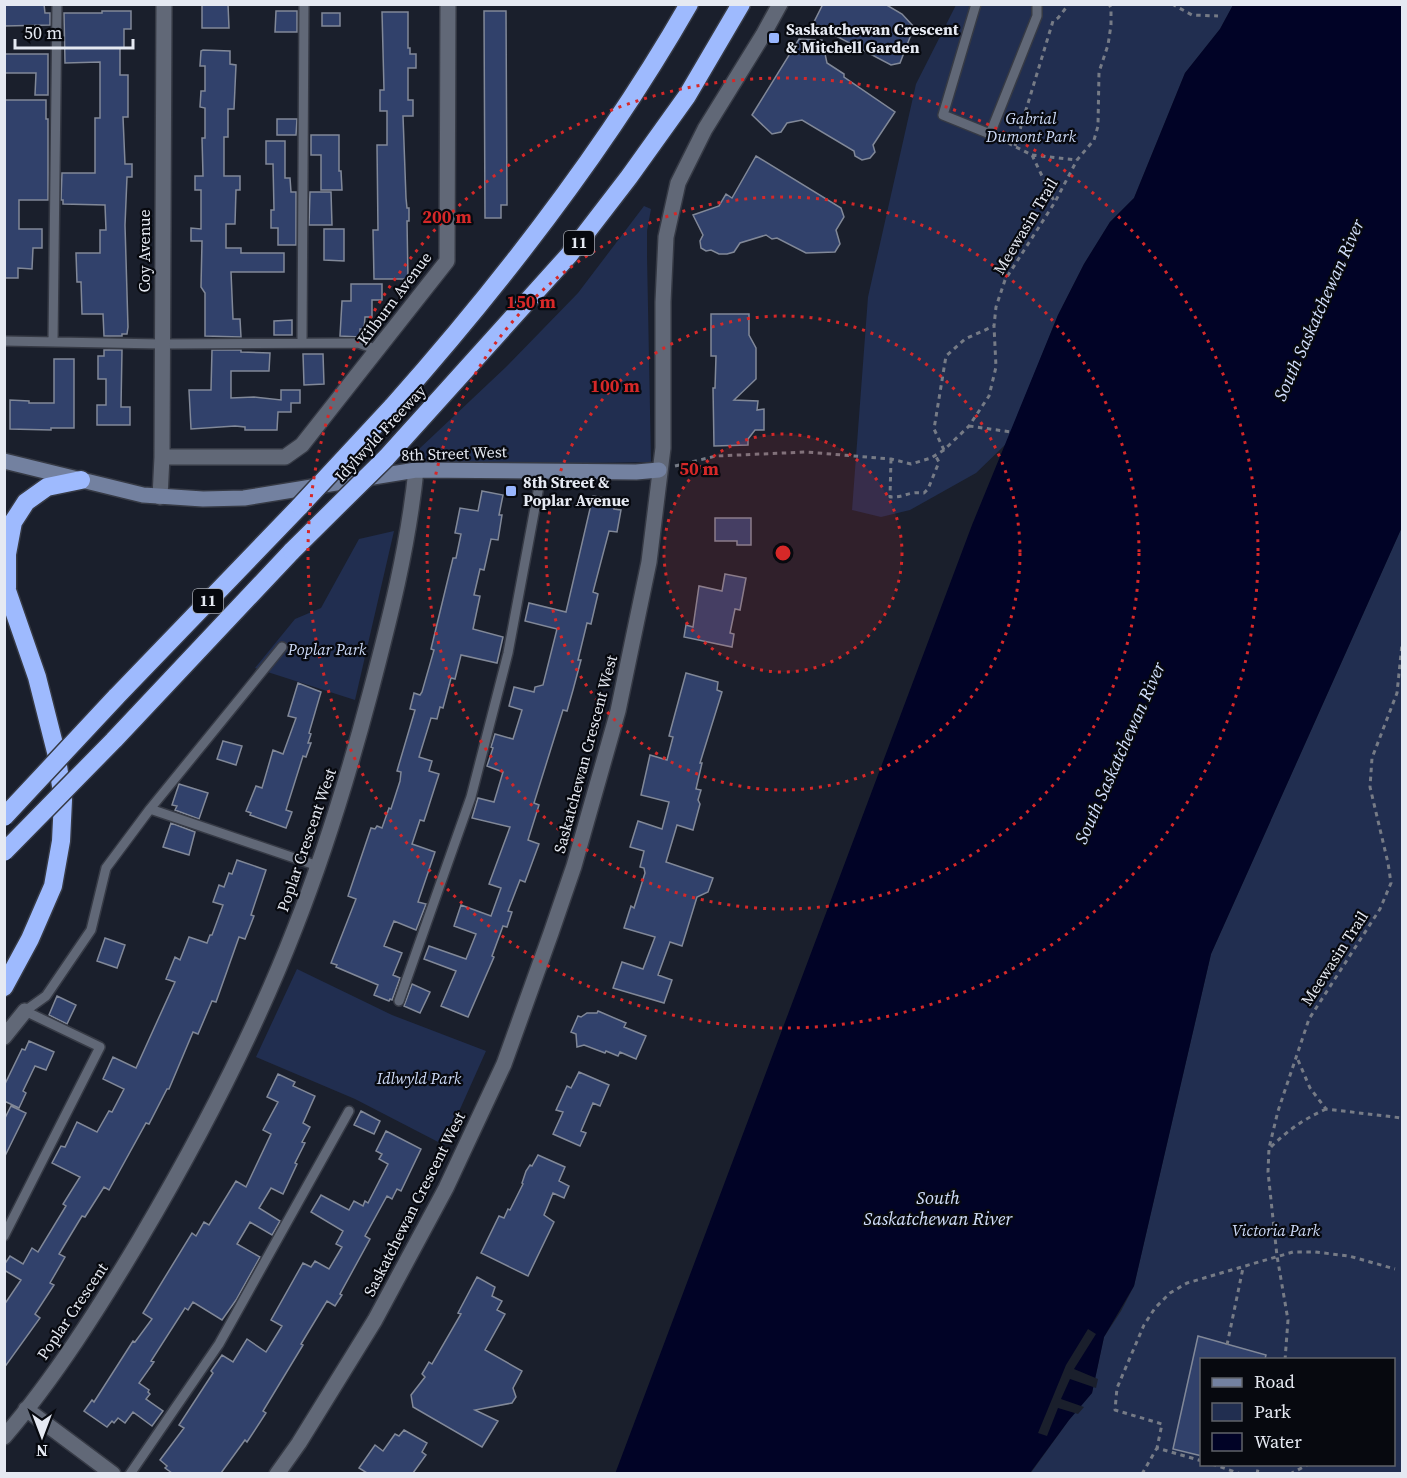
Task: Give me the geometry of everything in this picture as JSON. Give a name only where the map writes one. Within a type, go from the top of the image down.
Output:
[{"type":"highway","name":"Idylwyld Freeway","points":[[4,817],[300,506],[392,407],[474,312],[574,182],[630,101],[688,4]]},
{"type":"highway","name":"Idylwyld Freeway","points":[[4,852],[114,740],[292,551],[386,458],[569,255],[687,96],[741,4]]},
{"type":"highway","points":[[4,987],[30,939],[53,886],[61,841],[63,800],[56,752],[37,676],[6,585],[7,554],[13,522],[26,502],[47,487],[81,480]]},
{"type":"street","name":"Coy Avenue","points":[[160,498],[164,4]]},
{"type":"street","name":"Kilburn Avenue","points":[[162,457],[285,457],[302,445],[447,261],[448,4]]},
{"type":"street","name":"Saskatchewan Crescent West","points":[[277,1473],[299,1443],[375,1320],[446,1188],[504,1064],[574,866],[618,711],[649,562],[663,448],[663,302],[666,237],[678,183],[705,129],[764,35],[780,4]]},
{"type":"street","name":"8th Street West","points":[[4,461],[143,495],[160,498],[202,499],[244,498],[416,470],[636,472],[659,470]]},
{"type":"street","name":"Poplar Crescent West","points":[[164,1199],[207,1123],[242,1050],[277,972],[318,866],[352,763],[396,596],[410,525],[416,470]]},
{"type":"street","points":[[4,1036],[25,1011]]},
{"type":"street","name":"Poplar Crescent","points":[[4,1437],[87,1322],[164,1199]]},
{"type":"street","points":[[26,1409],[113,1473]]},
{"type":"lane","points":[[53,342],[57,4]]},
{"type":"lane","points":[[302,342],[304,4]]},
{"type":"lane","points":[[976,4],[943,115],[990,134],[1037,16],[1038,4]]},
{"type":"lane","points":[[4,341],[161,344],[358,342],[378,350]]},
{"type":"lane","points":[[399,1001],[471,797],[508,653],[542,470]]},
{"type":"lane","points":[[4,1236],[100,1047],[25,1011],[46,996],[91,930],[106,868],[150,809],[282,647]]},
{"type":"lane","points":[[150,809],[318,866]]},
{"type":"lane","points":[[130,1473],[219,1344],[349,1111]]},
{"type":"path","points":[[1015,146],[1053,21],[1069,4]]},
{"type":"path","points":[[1110,6],[1114,4]]},
{"type":"path","points":[[1172,4],[1192,15],[1218,16]]},
{"type":"path","name":"Meewasin Trail","points":[[659,470],[716,456],[806,452],[891,459],[911,465],[944,450],[969,426],[988,396],[996,367],[994,326],[996,307],[1005,280],[1055,202],[1077,160],[1094,140],[1098,126],[1099,72],[1108,45],[1110,6]]},
{"type":"path","points":[[990,134],[1032,155],[1077,160]]},
{"type":"path","points":[[1032,155],[1055,202]]},
{"type":"path","points":[[944,450],[934,429],[946,356],[965,339],[994,326]]},
{"type":"path","points":[[969,426],[1011,432]]},
{"type":"path","points":[[891,459],[890,498],[898,498],[911,491],[924,493],[928,489],[939,462],[935,455]]},
{"type":"path","name":"Meewasin Trail","points":[[1285,1358],[1288,1320],[1277,1256],[1268,1172],[1269,1148],[1278,1111],[1309,1019],[1380,909],[1391,884],[1370,787],[1372,758],[1397,693],[1402,644]]},
{"type":"path","points":[[1297,1059],[1310,1088],[1326,1109]]},
{"type":"path","points":[[1269,1148],[1288,1130],[1309,1116],[1326,1109],[1402,1119]]},
{"type":"path","points":[[1142,1473],[1157,1448],[1162,1424],[1115,1410],[1117,1388],[1144,1325],[1155,1308],[1170,1293],[1186,1283],[1293,1252],[1349,1256],[1395,1269]]},
{"type":"path","points":[[1227,1345],[1243,1268]]},
{"type":"path","points":[[1157,1448],[1200,1460]]},
{"type":"path","points":[[1218,1466],[1240,1473]]},
{"type":"path","points":[[1290,1473],[1305,1466]]},
{"type":"green space","name":"Gabrial Dumont Park","points":[[956,5],[1233,5],[1220,29],[1185,73],[1134,198],[1110,222],[1084,264],[1058,315],[1006,444],[976,473],[910,510],[881,517],[852,510],[868,297],[916,84]]},
{"type":"green space","points":[[644,206],[651,209],[647,231],[647,256],[651,462],[401,466],[506,367],[578,293]]},
{"type":"green space","name":"Victoria Park","points":[[1402,527],[1402,1473],[1030,1474],[1069,1420],[1092,1393],[1104,1337],[1134,1286],[1211,954]]},
{"type":"green space","name":"Poplar Park","points":[[394,531],[355,700],[255,668],[295,619],[321,608],[359,539]]},
{"type":"green space","name":"Idlwyld Park","points":[[297,969],[392,1015],[486,1051],[444,1145],[355,1099],[256,1057]]},
{"type":"water","name":"South Saskatchewan River","points":[[1233,5],[1402,5],[1402,527],[1211,954],[1134,1286],[1104,1337],[1092,1393],[1030,1473],[615,1474],[972,525],[1058,315],[1084,264],[1110,222],[1134,198],[1185,73],[1220,29]]},
{"type":"pier","points":[[1088,1329],[1096,1334],[1074,1369],[1098,1379],[1096,1388],[1070,1379],[1061,1399],[1084,1407],[1078,1414],[1058,1408],[1047,1436],[1038,1433],[1066,1365]]},
{"type":"building","points":[[4,4],[44,4],[45,13],[50,13],[50,25],[4,26]]},
{"type":"building","points":[[202,4],[228,4],[229,28],[202,28]]},
{"type":"building","points":[[823,4],[885,4],[902,14],[914,27],[900,63],[891,65],[817,26],[814,22]]},
{"type":"building","points":[[102,11],[131,11],[131,29],[124,29],[124,48],[120,48],[120,75],[128,75],[128,117],[123,117],[125,164],[132,164],[132,177],[127,177],[125,225],[128,327],[127,334],[122,334],[122,336],[104,336],[103,314],[82,314],[81,282],[77,282],[76,253],[100,253],[100,230],[106,230],[105,205],[63,204],[61,200],[62,173],[95,173],[95,118],[100,118],[100,62],[65,63],[64,13],[102,13]]},
{"type":"building","points":[[276,11],[297,11],[297,32],[275,32]]},
{"type":"building","points":[[484,11],[506,11],[507,205],[501,205],[501,218],[485,218]]},
{"type":"building","points":[[382,12],[408,12],[408,48],[410,48],[410,54],[416,54],[416,68],[408,68],[408,100],[413,100],[413,116],[403,116],[406,198],[407,208],[409,208],[409,221],[407,221],[408,279],[374,279],[373,230],[378,230],[377,145],[387,145],[387,111],[380,111],[380,90],[384,90]]},
{"type":"building","points":[[322,13],[340,13],[340,26],[322,26]]},
{"type":"building","points":[[799,39],[822,40],[827,63],[895,112],[873,145],[875,152],[870,158],[862,160],[855,156],[854,151],[802,120],[787,123],[781,132],[772,134],[752,115]]},
{"type":"building","points":[[203,50],[230,51],[230,64],[236,65],[234,109],[228,109],[228,137],[224,137],[224,176],[240,176],[240,190],[236,190],[235,224],[226,224],[226,248],[241,248],[241,253],[284,253],[284,272],[231,272],[233,319],[240,319],[241,337],[205,336],[205,293],[201,287],[202,241],[191,241],[191,228],[201,229],[201,190],[195,190],[195,176],[203,176],[202,138],[205,138],[205,108],[200,107],[201,91],[205,91],[205,66],[200,66]]},
{"type":"building","points":[[4,54],[48,54],[48,95],[35,95],[36,73],[4,73]]},
{"type":"building","points":[[4,100],[46,100],[46,119],[48,119],[48,200],[19,200],[19,229],[42,229],[42,248],[33,248],[32,269],[18,268],[18,278],[4,278]]},
{"type":"building","points":[[277,119],[297,119],[296,135],[277,135]]},
{"type":"building","points":[[311,135],[339,135],[339,171],[341,171],[342,190],[321,190],[321,155],[311,155]]},
{"type":"building","points":[[266,141],[285,141],[285,178],[290,178],[291,192],[296,192],[296,245],[278,245],[278,228],[271,228],[271,210],[274,210],[273,164],[266,164]]},
{"type":"building","points":[[756,156],[841,208],[844,217],[836,230],[840,244],[835,252],[806,253],[766,235],[740,243],[734,252],[727,254],[701,248],[700,241],[703,235],[693,215],[719,206],[726,194],[732,198]]},
{"type":"building","points":[[310,192],[331,192],[332,225],[309,225]]},
{"type":"building","points":[[324,229],[344,229],[344,261],[324,260]]},
{"type":"building","points":[[351,284],[382,284],[382,300],[372,300],[372,317],[365,317],[364,329],[360,329],[360,337],[340,336],[342,301],[351,301]]},
{"type":"building","points":[[711,314],[749,314],[749,335],[756,348],[756,379],[734,400],[758,401],[757,410],[764,409],[764,430],[755,430],[748,439],[748,445],[714,446],[713,388],[715,388],[716,356],[711,356]]},
{"type":"building","points":[[292,320],[292,335],[274,335],[274,321]]},
{"type":"building","points":[[104,350],[122,350],[121,407],[130,407],[130,425],[97,425],[97,405],[106,405],[106,379],[98,379],[98,356],[104,356]]},
{"type":"building","points":[[212,350],[270,353],[269,371],[231,371],[231,398],[254,397],[281,400],[281,390],[300,390],[300,403],[291,403],[291,412],[278,412],[277,430],[245,430],[245,427],[235,426],[191,429],[189,390],[211,390]]},
{"type":"building","points":[[303,354],[323,354],[324,384],[304,385]]},
{"type":"building","points":[[54,359],[74,359],[74,428],[10,429],[10,400],[54,403]]},
{"type":"building","points":[[482,491],[503,495],[499,515],[502,515],[498,540],[491,539],[484,570],[480,569],[474,595],[480,596],[473,629],[503,637],[497,663],[461,655],[455,679],[451,678],[443,708],[440,707],[437,719],[431,718],[419,757],[432,761],[429,771],[439,774],[424,821],[420,820],[412,844],[435,852],[418,902],[426,904],[416,930],[394,921],[384,946],[402,953],[393,975],[400,978],[392,1000],[389,1001],[374,995],[378,985],[331,963],[356,899],[348,896],[371,828],[375,829],[377,826],[382,828],[400,781],[401,772],[397,771],[415,710],[410,709],[414,693],[420,695],[422,692],[434,650],[431,649],[453,558],[456,558],[461,534],[455,533],[460,508],[478,511]]},
{"type":"building","points":[[593,496],[616,500],[614,509],[621,510],[617,532],[609,531],[593,592],[598,594],[591,624],[587,623],[573,690],[567,711],[563,710],[534,803],[539,805],[528,840],[539,844],[525,882],[520,880],[508,911],[512,912],[507,927],[503,926],[492,956],[494,957],[468,1017],[441,1006],[456,971],[424,959],[429,946],[466,959],[476,934],[454,926],[461,905],[491,916],[501,888],[489,884],[510,827],[472,818],[478,798],[494,802],[503,772],[487,766],[495,734],[513,739],[522,710],[509,706],[514,687],[534,692],[535,687],[543,685],[557,629],[525,621],[529,603],[566,612]]},
{"type":"building","points":[[715,518],[751,518],[751,545],[737,545],[737,541],[715,541]]},
{"type":"building","points":[[725,574],[746,578],[740,610],[735,609],[730,633],[734,634],[732,647],[684,637],[686,625],[693,627],[699,586],[722,591]]},
{"type":"building","points":[[686,673],[718,682],[717,690],[722,692],[700,763],[702,763],[696,789],[701,790],[698,800],[700,804],[693,830],[677,825],[666,862],[713,878],[708,892],[697,897],[682,946],[670,942],[658,975],[672,980],[664,1003],[613,988],[622,962],[643,969],[655,937],[624,928],[631,906],[634,908],[645,873],[644,868],[640,867],[644,851],[630,847],[638,821],[662,829],[669,802],[641,795],[650,755],[667,760],[673,737],[669,736]]},
{"type":"building","points":[[298,683],[321,692],[309,733],[311,734],[308,743],[311,743],[306,757],[303,756],[286,810],[292,812],[286,828],[250,815],[251,813],[246,811],[256,786],[262,788],[273,750],[283,754],[296,718],[288,716]]},
{"type":"building","points":[[223,741],[242,746],[236,765],[217,759]]},
{"type":"building","points":[[179,784],[208,793],[199,819],[175,810],[177,806],[172,805]]},
{"type":"building","points":[[171,823],[195,832],[189,855],[163,847]]},
{"type":"building","points":[[237,860],[266,870],[251,915],[254,916],[245,939],[239,937],[216,1002],[212,1001],[198,1034],[193,1032],[169,1089],[149,1124],[146,1123],[109,1190],[104,1187],[85,1217],[82,1216],[59,1254],[65,1257],[50,1283],[54,1285],[35,1314],[40,1318],[4,1368],[4,1305],[21,1280],[4,1270],[4,1265],[10,1256],[23,1264],[32,1248],[38,1252],[66,1206],[63,1204],[80,1177],[52,1163],[61,1146],[65,1147],[77,1122],[97,1132],[109,1111],[112,1112],[124,1089],[103,1079],[113,1057],[136,1068],[175,982],[166,979],[175,957],[180,960],[189,937],[207,943],[223,905],[213,902],[219,885],[224,887]]},
{"type":"building","points":[[105,938],[125,945],[117,968],[97,961]]},
{"type":"building","points":[[412,984],[430,992],[420,1013],[404,1006]]},
{"type":"building","points":[[57,996],[76,1005],[67,1024],[49,1015]]},
{"type":"building","points":[[598,1011],[626,1023],[624,1027],[646,1036],[636,1059],[620,1052],[618,1056],[584,1045],[577,1047],[576,1034],[571,1032],[578,1016]]},
{"type":"building","points":[[29,1041],[54,1052],[46,1070],[35,1066],[23,1091],[26,1093],[19,1108],[4,1101],[4,1086],[22,1049],[25,1050]]},
{"type":"building","points":[[579,1072],[609,1085],[600,1106],[593,1103],[581,1131],[586,1133],[580,1146],[553,1134],[563,1112],[556,1110],[567,1086],[571,1088]]},
{"type":"building","points":[[278,1074],[295,1082],[293,1086],[315,1096],[303,1123],[310,1127],[302,1142],[305,1143],[283,1194],[271,1188],[259,1208],[280,1221],[272,1235],[250,1222],[237,1244],[260,1257],[222,1320],[193,1302],[188,1310],[185,1308],[151,1361],[154,1362],[139,1383],[149,1390],[150,1394],[146,1399],[163,1411],[152,1426],[133,1412],[125,1423],[118,1418],[107,1427],[84,1411],[92,1400],[94,1402],[133,1341],[135,1342],[152,1319],[143,1313],[192,1233],[196,1236],[204,1222],[209,1225],[236,1181],[246,1187],[271,1134],[263,1130],[278,1102],[267,1097]]},
{"type":"building","points":[[11,1106],[26,1113],[4,1158],[4,1120]]},
{"type":"building","points":[[361,1111],[380,1121],[374,1134],[354,1125]]},
{"type":"building","points":[[386,1131],[421,1149],[401,1191],[397,1189],[392,1199],[387,1196],[365,1236],[370,1239],[340,1294],[342,1295],[335,1306],[327,1301],[263,1411],[266,1413],[247,1442],[245,1440],[221,1473],[172,1473],[160,1460],[184,1428],[179,1425],[222,1355],[233,1362],[247,1339],[266,1352],[282,1326],[271,1320],[303,1263],[311,1267],[315,1261],[329,1269],[342,1247],[336,1244],[343,1231],[311,1212],[321,1195],[349,1210],[354,1201],[363,1206],[365,1201],[368,1203],[388,1164],[379,1159],[382,1154],[376,1151]]},
{"type":"building","points":[[538,1155],[565,1167],[559,1181],[569,1186],[564,1198],[553,1193],[544,1215],[554,1222],[528,1276],[481,1253],[499,1216],[504,1218],[508,1209],[510,1210],[523,1184],[526,1171]]},
{"type":"building","points":[[477,1277],[495,1287],[492,1296],[502,1301],[497,1310],[505,1314],[485,1350],[522,1371],[513,1388],[516,1397],[512,1403],[475,1410],[498,1421],[482,1447],[413,1407],[411,1395],[425,1377],[422,1374],[429,1362],[432,1364],[461,1314],[458,1313]]},
{"type":"building","points":[[1198,1336],[1266,1355],[1265,1358],[1200,1358],[1200,1456],[1173,1449]]},
{"type":"building","points":[[404,1430],[427,1443],[422,1452],[426,1455],[413,1473],[367,1473],[359,1468],[375,1445],[383,1451],[395,1434],[399,1436]]},
{"type":"place","name":"Saskatchewan Crescent & Mitchell Garden","points":[[774,38]]},
{"type":"place","name":"8th Street & Poplar Avenue","points":[[511,491]]}]
